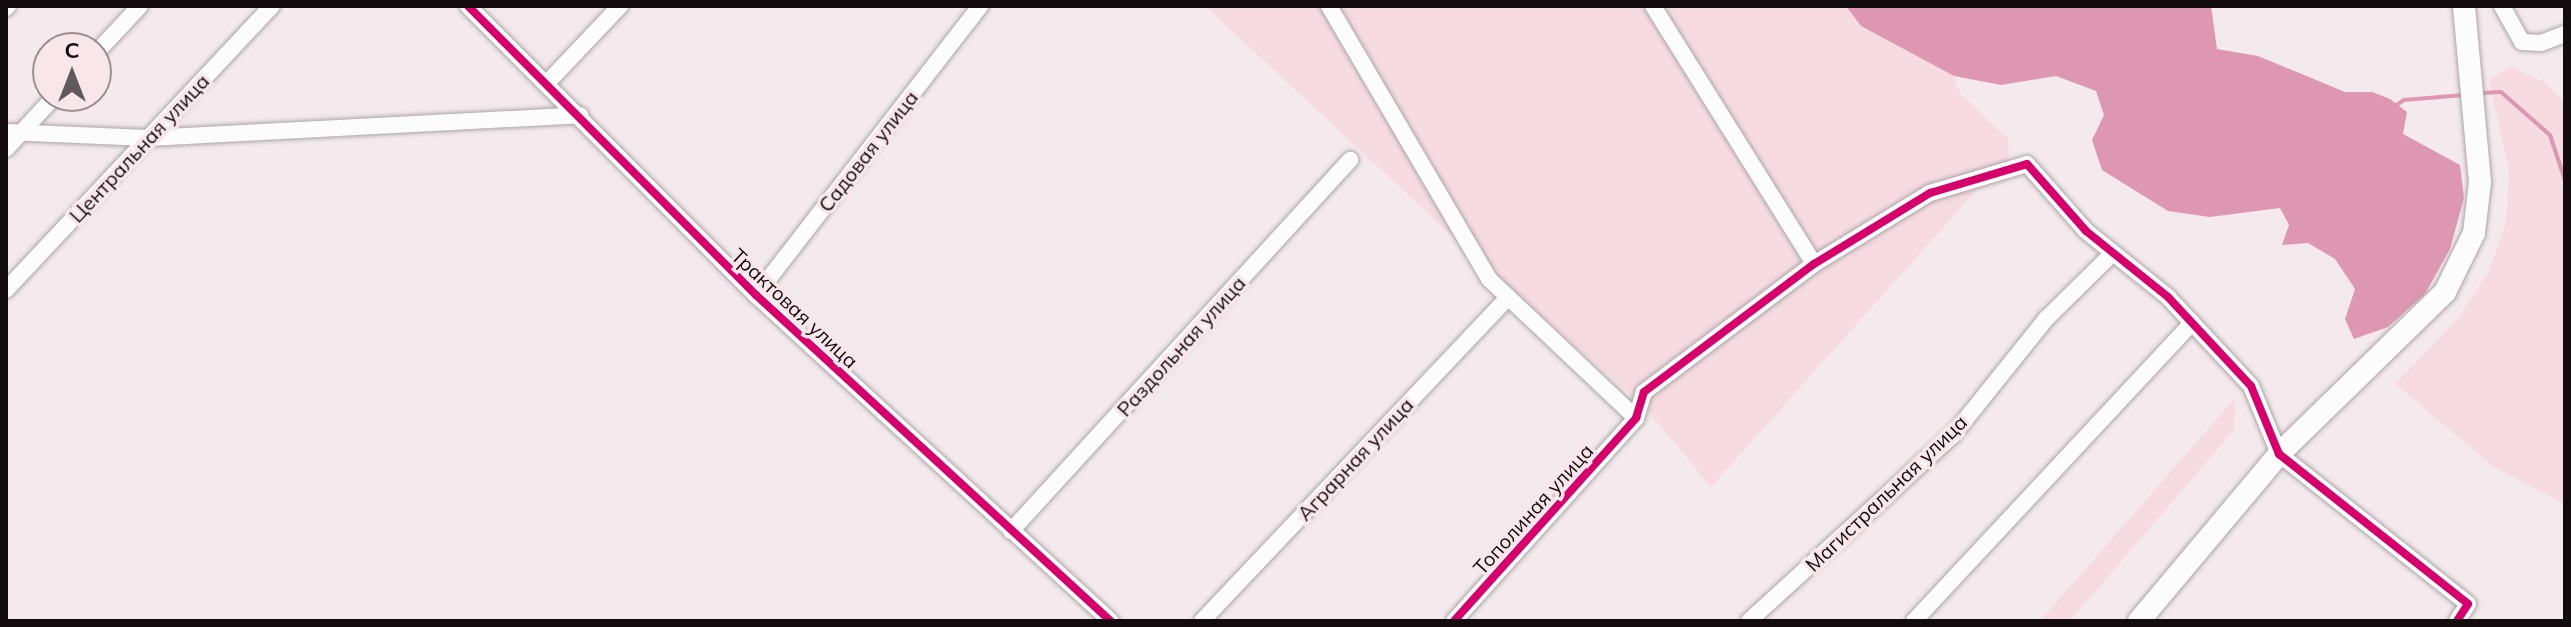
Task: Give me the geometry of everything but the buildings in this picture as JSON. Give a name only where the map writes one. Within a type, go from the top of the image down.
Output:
[{"type":"main road","points":[[2139,621],[2279,454],[2445,292],[2474,233],[2477,133],[2464,6]]},
{"type":"street","points":[[112,36],[140,6]]},
{"type":"street","name":"Центральная улица","points":[[6,290],[272,6]]},
{"type":"street","name":"Трактовая улица","points":[[468,6],[756,295],[1111,621]]},
{"type":"street","points":[[546,84],[620,6]]},
{"type":"street","name":"Садовая улица","points":[[756,295],[980,6]]},
{"type":"street","points":[[1329,6],[1489,279],[1636,418]]},
{"type":"street","points":[[1653,6],[1814,264]]},
{"type":"street","points":[[2502,6],[2522,42],[2541,43],[2565,34]]},
{"type":"street","points":[[6,149],[14,132],[37,112]]},
{"type":"street","points":[[14,132],[148,138],[580,115]]},
{"type":"street","name":"Раздольная улица","points":[[1011,531],[1350,160]]},
{"type":"street","name":"Тополиная улица","points":[[1454,621],[1636,418],[1644,392],[1814,264],[1930,193],[2027,164],[2086,231],[2113,253]]},
{"type":"street","points":[[2113,253],[2192,323],[2251,386],[2279,454],[2468,604],[2457,621]]},
{"type":"street","name":"Магистральная улица","points":[[1749,621],[1953,435],[2046,319],[2113,253]]},
{"type":"street","name":"Аграрная улица","points":[[1202,621],[1508,297]]},
{"type":"street","points":[[1914,621],[2192,323]]},
{"type":"shaded area","points":[[1205,6],[1846,6],[1861,26],[1954,76],[1960,93],[2009,140],[2008,165],[1983,183],[1711,487],[1644,406],[1489,270]]},
{"type":"shaded area","points":[[1846,6],[2211,6],[2217,49],[2258,56],[2345,92],[2372,92],[2390,99],[2407,112],[2403,134],[2460,165],[2464,198],[2450,249],[2425,294],[2388,327],[2354,339],[2345,319],[2355,289],[2335,259],[2308,243],[2282,245],[2289,225],[2280,208],[2210,217],[2168,211],[2102,170],[2092,140],[2104,115],[2096,91],[2056,76],[2001,85],[1954,76],[1861,26]]},
{"type":"shaded area","points":[[2509,66],[2544,82],[2565,103],[2565,504],[2494,467],[2395,384],[2455,322],[2489,271],[2506,223],[2509,170],[2489,81]]},
{"type":"shaded area","points":[[2235,398],[2234,430],[2070,621],[2040,621]]},
{"type":"waterway","points":[[2481,93],[2501,92],[2550,135],[2565,180]]},
{"type":"waterway","points":[[2395,106],[2404,100],[2464,95]]},
{"type":"cycle path","points":[[468,6],[756,295],[1111,621]]},
{"type":"cycle path","points":[[1454,621],[1636,418],[1644,392],[1814,264],[1930,193],[2027,164],[2086,231],[2168,297],[2251,386],[2279,454],[2468,604],[2457,621]]}]
